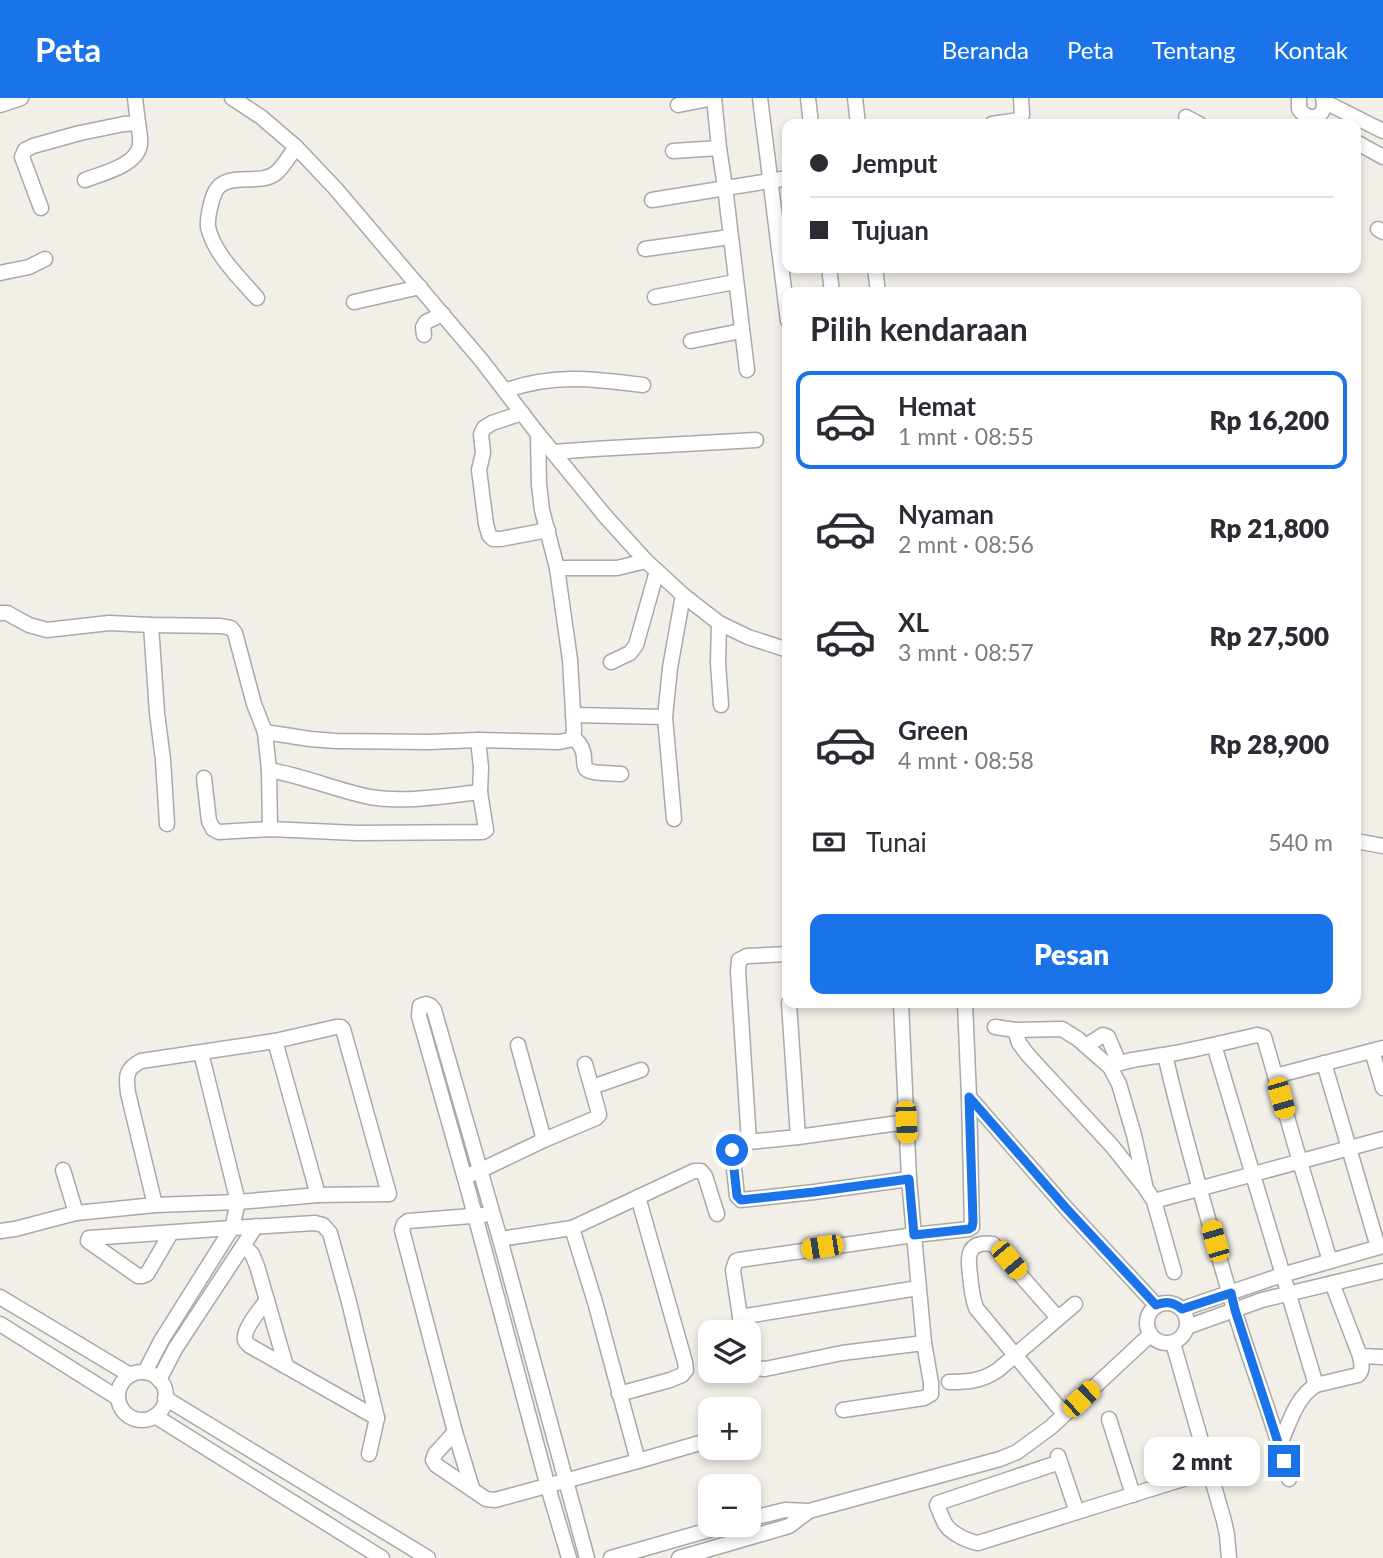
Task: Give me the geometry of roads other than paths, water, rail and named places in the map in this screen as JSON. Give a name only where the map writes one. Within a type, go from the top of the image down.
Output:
[{"type":"street","points":[[0,105],[21,98]]},
{"type":"street","points":[[85,180],[114,169],[136,154],[140,145],[135,98]]},
{"type":"street","points":[[232,98],[261,117],[296,147],[335,188],[443,314],[606,517],[651,566],[719,623],[782,648]]},
{"type":"street","points":[[678,105],[714,98],[747,370]]},
{"type":"street","points":[[760,98],[782,271]]},
{"type":"street","points":[[808,98],[810,119]]},
{"type":"street","points":[[855,98],[857,119]]},
{"type":"street","points":[[1020,119],[1022,115],[1021,98]]},
{"type":"street","points":[[1284,98],[1298,102],[1304,115],[1315,119]]},
{"type":"street","points":[[1320,119],[1324,100],[1360,119]]},
{"type":"street","points":[[1361,119],[1383,131]]},
{"type":"street","points":[[41,208],[22,157],[25,150],[80,133],[138,123]]},
{"type":"street","points":[[1361,145],[1383,157]]},
{"type":"street","points":[[257,298],[219,253],[208,224],[209,209],[218,186],[236,179],[274,175],[296,147]]},
{"type":"street","points":[[673,151],[719,148]]},
{"type":"street","points":[[652,200],[782,179]]},
{"type":"street","points":[[645,249],[730,237]]},
{"type":"street","points":[[0,273],[29,267],[45,259]]},
{"type":"street","points":[[655,297],[735,282]]},
{"type":"street","points":[[354,302],[420,287]]},
{"type":"street","points":[[424,335],[423,327],[426,322],[443,314]]},
{"type":"street","points":[[691,341],[741,331]]},
{"type":"street","points":[[505,391],[541,380],[599,380],[643,385]]},
{"type":"street","points":[[522,413],[492,423],[484,428],[481,434],[484,453],[479,470],[486,524],[493,540],[548,530]]},
{"type":"street","points":[[538,434],[542,510],[557,568],[570,660],[573,737],[583,750],[584,767],[587,770],[621,774]]},
{"type":"street","points":[[554,452],[756,440]]},
{"type":"street","points":[[557,568],[651,566]]},
{"type":"street","points":[[611,662],[630,653],[636,645],[651,566]]},
{"type":"street","points":[[674,819],[665,717],[670,668],[683,595]]},
{"type":"street","points":[[0,613],[8,613],[29,625],[47,630],[109,622],[230,628],[235,633],[254,704],[265,732],[270,829]]},
{"type":"street","points":[[719,623],[721,705]]},
{"type":"street","points":[[151,625],[167,824]]},
{"type":"street","points":[[573,715],[665,717]]},
{"type":"street","points":[[265,732],[336,741],[559,742],[573,737]]},
{"type":"street","points":[[204,778],[209,821],[213,830],[219,832],[270,829],[357,833],[483,832],[486,830],[480,792],[478,740]]},
{"type":"street","points":[[269,770],[288,773],[335,789],[381,798],[480,792]]},
{"type":"street","points":[[1361,842],[1383,846]]},
{"type":"street","points":[[749,1142],[739,960],[747,956],[782,954]]},
{"type":"street","points":[[569,1558],[419,1016],[420,1006],[426,1004],[434,1010],[587,1558]]},
{"type":"street","points":[[789,1008],[798,1137]]},
{"type":"street","points":[[843,1410],[924,1398],[931,1394],[918,1288],[909,1179],[901,1008]]},
{"type":"street","points":[[740,1320],[733,1270],[736,1261],[972,1227],[965,1008]]},
{"type":"street","points":[[0,1231],[76,1213],[155,1205],[318,1195],[389,1194],[343,1029],[336,1027],[275,1041],[141,1061],[132,1065],[126,1080],[128,1093],[155,1205]]},
{"type":"street","points":[[995,1027],[1016,1030],[1062,1029],[1114,1065],[1257,1035],[1264,1037],[1331,1261]]},
{"type":"street","points":[[1016,1030],[1019,1044],[1112,1146],[1150,1195]]},
{"type":"street","points":[[1086,1046],[1103,1035],[1108,1037],[1150,1195],[1174,1272]]},
{"type":"street","points":[[275,1041],[318,1195]]},
{"type":"street","points":[[518,1045],[544,1140]]},
{"type":"street","points":[[1214,1045],[1316,1385]]},
{"type":"street","points":[[1275,1076],[1377,1049],[1383,1088]]},
{"type":"street","points":[[0,1297],[137,1373],[155,1376],[163,1385],[165,1398],[162,1408],[155,1416],[146,1419],[127,1415],[118,1398],[121,1385],[137,1373],[162,1341],[232,1228],[238,1202],[201,1053]]},
{"type":"street","points":[[1165,1055],[1181,1125],[1235,1310],[1289,1479]]},
{"type":"street","points":[[1182,1309],[1380,1246],[1324,1063]]},
{"type":"street","points":[[464,1176],[598,1115],[585,1064]]},
{"type":"street","points":[[592,1087],[641,1070]]},
{"type":"street","points":[[969,1097],[1156,1305]]},
{"type":"street","points":[[906,1122],[738,1143],[732,1150],[737,1196],[741,1200],[909,1179]]},
{"type":"street","points":[[1150,1195],[1200,1189],[1383,1139]]},
{"type":"street","points":[[63,1170],[76,1213]]},
{"type":"street","points":[[500,1239],[572,1228],[694,1171],[701,1171],[705,1177],[717,1214]]},
{"type":"street","points":[[619,1394],[670,1380],[682,1375],[686,1370],[638,1197]]},
{"type":"street","points":[[472,1488],[402,1230],[408,1222],[492,1214]]},
{"type":"street","points":[[171,1233],[147,1274],[142,1276],[138,1276],[88,1241],[89,1238],[256,1226],[315,1223],[323,1225],[330,1233],[377,1418],[369,1454]]},
{"type":"street","points":[[159,1380],[175,1349],[256,1226]]},
{"type":"street","points":[[572,1228],[638,1461]]},
{"type":"street","points":[[1058,1318],[993,1244],[978,1244],[971,1249],[968,1266],[976,1308],[1064,1414]]},
{"type":"street","points":[[244,1246],[252,1254],[257,1266],[286,1366]]},
{"type":"street","points":[[214,1258],[228,1267]]},
{"type":"street","points":[[1187,1327],[1262,1300],[1383,1271]]},
{"type":"street","points":[[1280,1444],[1301,1398],[1310,1388],[1361,1372],[1360,1356],[1332,1283]]},
{"type":"street","points":[[761,1320],[918,1288]]},
{"type":"street","points":[[267,1300],[247,1329],[244,1336],[246,1342],[377,1418]]},
{"type":"street","points":[[1172,1303],[1182,1309],[1187,1327],[1182,1337],[1168,1343],[1158,1341],[1150,1335],[1146,1324],[1149,1313],[1156,1305],[1172,1303]]},
{"type":"street","points":[[949,1382],[971,1382],[986,1378],[1075,1304]]},
{"type":"street","points":[[0,1324],[118,1398]]},
{"type":"street","points":[[761,1516],[785,1510],[809,1511],[1017,1452],[1064,1414],[1150,1335]]},
{"type":"street","points":[[162,1341],[175,1349]]},
{"type":"street","points":[[761,1369],[842,1353],[924,1343]]},
{"type":"street","points":[[1172,1343],[1227,1535],[1229,1558]]},
{"type":"street","points":[[1360,1356],[1383,1357]]},
{"type":"street","points":[[165,1398],[428,1558]]},
{"type":"street","points":[[155,1416],[382,1558]]},
{"type":"street","points":[[1109,1419],[1133,1495]]},
{"type":"street","points":[[455,1432],[435,1454],[433,1460],[436,1465],[486,1499],[495,1500],[698,1444]]},
{"type":"street","points":[[1077,1512],[1059,1459],[937,1505],[948,1529],[974,1543],[1077,1512],[1133,1495],[1209,1471]]},
{"type":"street","points":[[678,1558],[789,1526],[809,1511]]},
{"type":"street","points":[[611,1558],[698,1533]]}]
